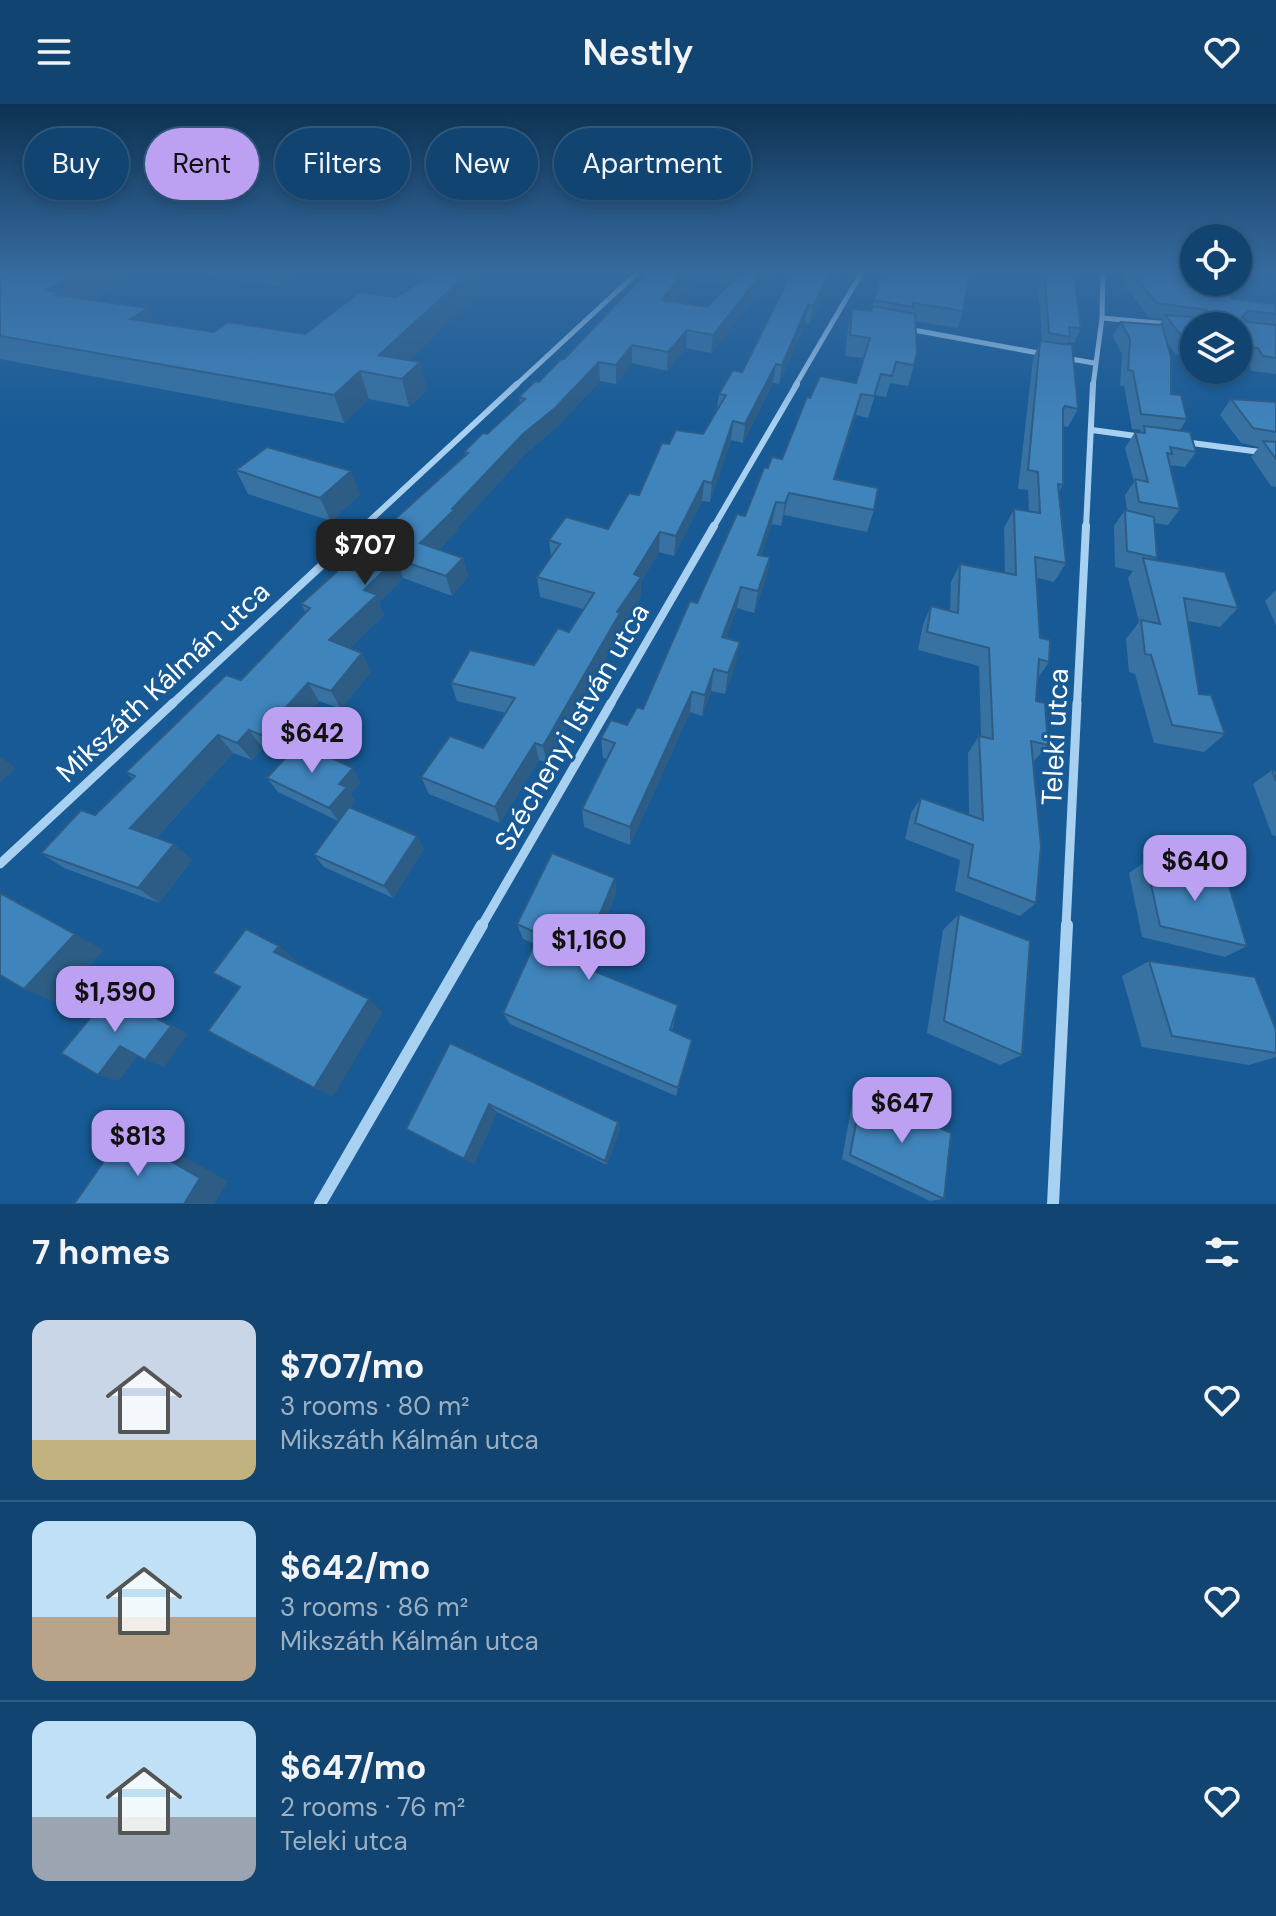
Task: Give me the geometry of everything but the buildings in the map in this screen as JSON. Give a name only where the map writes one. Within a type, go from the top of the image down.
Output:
[{"type":"street","name":"Mikszáth Kálmán utca","points":[[0,864],[583,323]]},
{"type":"street","name":"Széchenyi István utca","points":[[320,1204],[831,323]]},
{"type":"street","name":"Teleki utca","points":[[1053,1204],[1094,363],[1101,323]]},
{"type":"street","points":[[1161,323],[1179,325]]},
{"type":"street","points":[[897,327],[1049,355]]},
{"type":"street","points":[[1064,358],[1094,363]]},
{"type":"street","points":[[1092,430],[1154,438]]},
{"type":"street","points":[[1169,440],[1276,454]]}]
